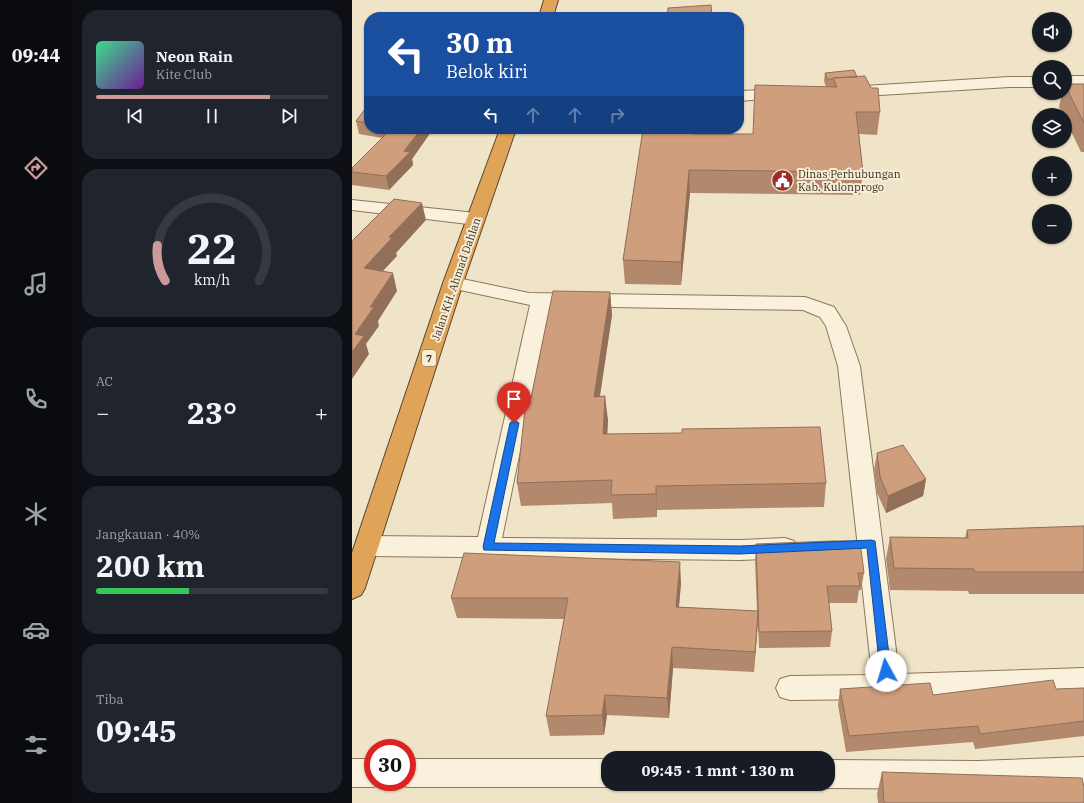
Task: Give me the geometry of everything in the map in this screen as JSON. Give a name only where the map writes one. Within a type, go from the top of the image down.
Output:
[{"type":"highway","points":[[547,12],[551,0]]},
{"type":"highway","name":"Jalan KH. Ahmad Dahlan","points":[[352,588],[453,284],[506,134]]},
{"type":"street","points":[[1072,81],[1084,81]]},
{"type":"street","points":[[830,93],[1009,82],[1032,82]]},
{"type":"street","points":[[744,96],[800,94]]},
{"type":"street","points":[[352,206],[476,219]]},
{"type":"street","points":[[453,284],[529,300],[805,304],[827,312],[836,326],[849,366],[872,544],[887,687]]},
{"type":"street","points":[[488,547],[541,300]]},
{"type":"street","points":[[367,546],[740,550],[810,547]]},
{"type":"street","points":[[790,688],[887,687],[1084,680]]},
{"type":"street","points":[[835,774],[978,775],[1084,771]]},
{"type":"street","points":[[352,773],[364,773]]},
{"type":"street","points":[[416,773],[601,773]]},
{"type":"building","points":[[711,5],[712,12],[668,12],[668,8]]},
{"type":"building","points":[[854,70],[857,77],[827,79],[825,73]]},
{"type":"building","points":[[865,76],[871,88],[878,88],[880,112],[856,112],[863,172],[689,170],[681,262],[623,260],[642,134],[753,134],[755,85],[837,87],[833,78]]},
{"type":"building","points":[[1072,84],[1084,84],[1084,123],[1072,99]]},
{"type":"building","points":[[364,111],[364,122],[356,121]]},
{"type":"building","points":[[386,134],[417,134],[404,151],[410,152],[386,176],[352,172],[352,168]]},
{"type":"building","points":[[394,199],[422,203],[389,237],[392,238],[364,268],[393,273],[370,307],[374,307],[355,334],[364,336],[352,352],[352,241]]},
{"type":"building","points":[[553,291],[610,292],[594,397],[605,396],[603,434],[682,433],[682,429],[820,427],[826,483],[656,486],[656,494],[611,495],[612,480],[517,483],[526,399],[531,398]]},
{"type":"building","points":[[903,445],[926,479],[888,496],[880,476],[877,453]]},
{"type":"building","points":[[1084,526],[1084,572],[975,572],[974,569],[894,568],[890,537],[968,538],[967,530]]},
{"type":"building","points":[[860,541],[864,573],[858,573],[860,586],[827,586],[832,631],[759,632],[756,544]]},
{"type":"building","points":[[464,553],[680,562],[676,607],[758,611],[755,652],[672,647],[667,698],[605,695],[602,715],[546,716],[568,598],[451,598]]},
{"type":"building","points":[[1053,680],[1056,689],[1084,688],[1084,721],[980,734],[978,726],[849,736],[840,689],[930,683],[933,695]]},
{"type":"building","points":[[882,772],[1082,778],[1084,787],[1084,803],[884,803]]},
{"type":"place","name":"Dinas Perhubungan Kab. Kulonprogo","points":[[783,180]]},
{"type":"route","points":[[514,423],[488,547],[740,550],[871,544],[886,671]]}]
